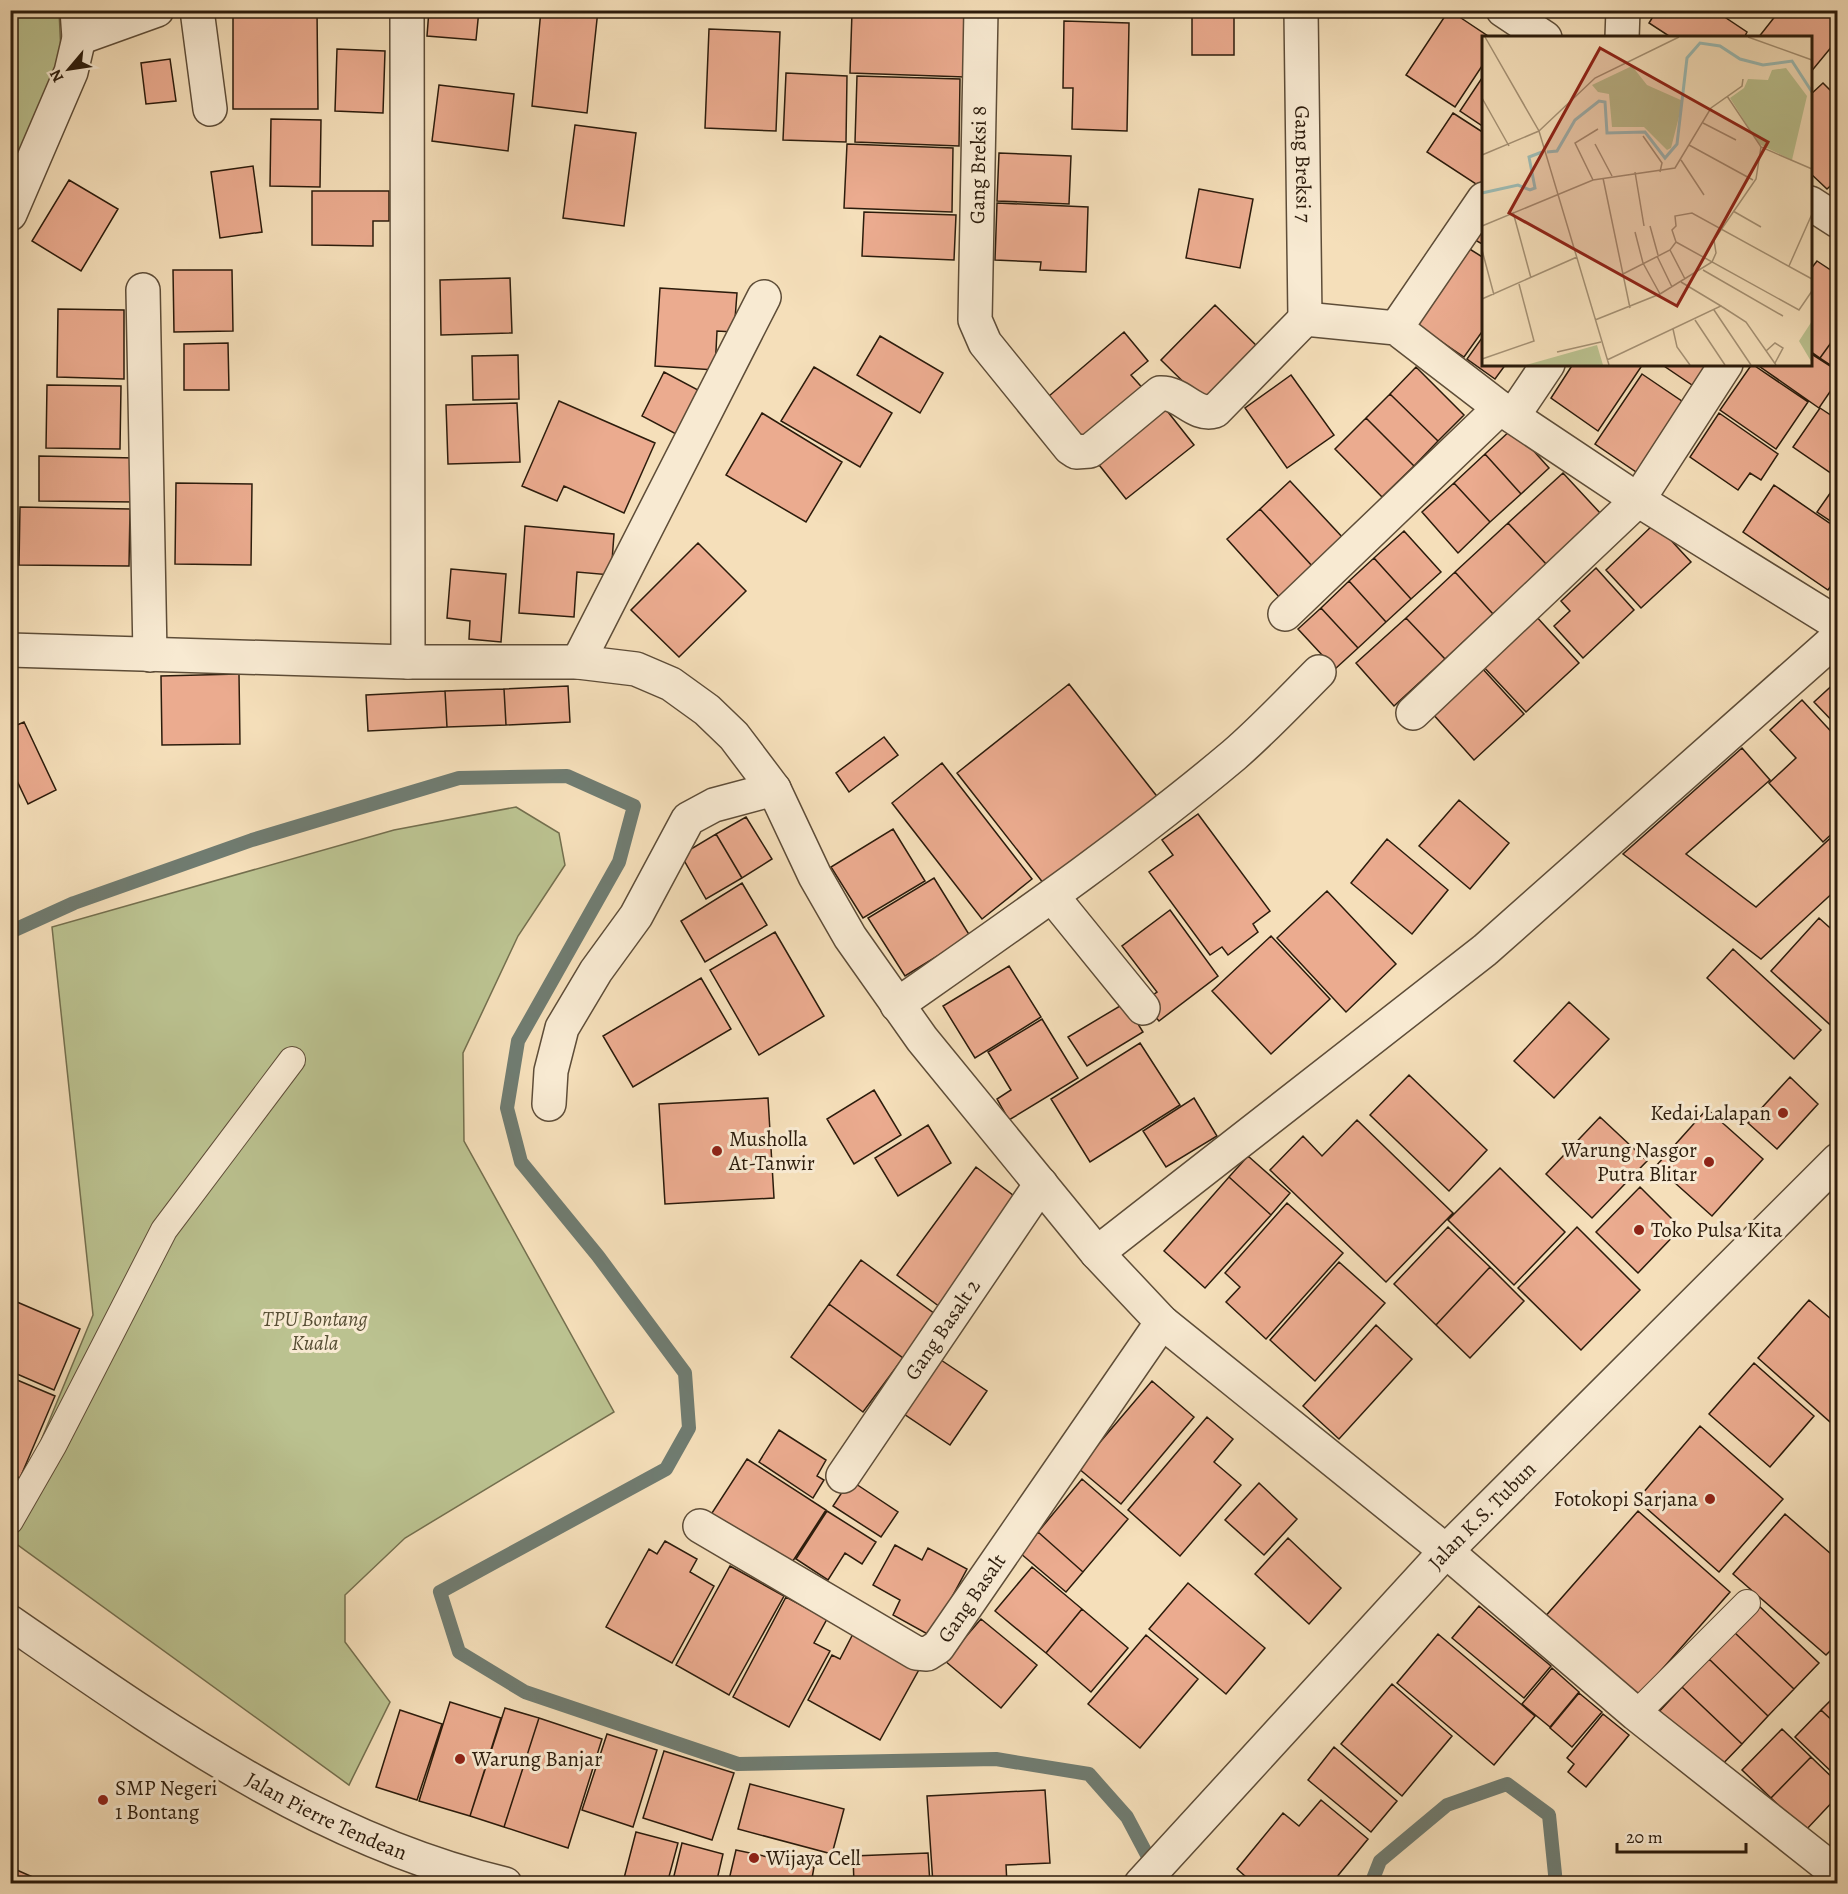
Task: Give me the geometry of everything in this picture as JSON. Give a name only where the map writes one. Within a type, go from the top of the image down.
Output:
[{"type":"street","points":[[10,214],[71,72],[78,24],[157,10]]},
{"type":"street","points":[[197,10],[210,109]]},
{"type":"street","points":[[407,10],[408,662]]},
{"type":"street","name":"Gang Breksi 8","points":[[981,10],[975,320],[985,343],[1070,448],[1084,453],[1090,451],[1160,393],[1170,393],[1207,414],[1215,411],[1305,319]]},
{"type":"street","name":"Gang Breksi 7","points":[[1301,10],[1305,319]]},
{"type":"street","points":[[1503,10],[1542,36]]},
{"type":"street","points":[[1622,36],[1623,10]]},
{"type":"street","points":[[1395,328],[1482,202]]},
{"type":"street","points":[[143,290],[150,655]]},
{"type":"street","points":[[578,662],[764,297]]},
{"type":"street","points":[[1305,319],[1395,328],[1506,412],[1638,500],[1838,624]]},
{"type":"street","points":[[1285,614],[1506,412],[1546,366]]},
{"type":"street","points":[[1413,713],[1638,500],[1725,366]]},
{"type":"street","points":[[1097,1253],[1485,950],[1838,637]]},
{"type":"street","points":[[10,650],[408,662],[578,662],[636,669],[670,684],[707,710],[734,736],[774,789],[815,876],[850,937],[897,1005],[922,1039],[1097,1253],[1162,1322],[1446,1551],[1636,1714],[1832,1859]]},
{"type":"street","points":[[897,1005],[1052,896],[1235,753],[1319,672]]},
{"type":"street","points":[[549,1104],[551,1071],[562,1028],[596,971],[636,916],[688,819],[714,805],[774,789]]},
{"type":"street","points":[[1052,896],[1143,1008]]},
{"type":"street","name":"Jalan K.S. Tubun","points":[[1141,1884],[1446,1551],[1838,1160]]},
{"type":"street","name":"Gang Basalt 2","points":[[843,1476],[1041,1184]]},
{"type":"street","name":"Gang Basalt","points":[[700,1526],[916,1653],[927,1654],[938,1647],[1162,1322]]},
{"type":"street","name":"Jalan Pierre Tendean","points":[[10,1622],[160,1725],[273,1794],[364,1839],[463,1874],[505,1884]]},
{"type":"lane","points":[[10,1521],[53,1446],[164,1230],[292,1060]]},
{"type":"lane","points":[[1636,1714],[1747,1603]]},
{"type":"green space","points":[[11,11],[59,11],[62,73],[11,185]]},
{"type":"green space","name":"TPU Bontang Kuala","points":[[516,807],[559,833],[565,865],[518,936],[463,1053],[464,1141],[614,1412],[405,1538],[345,1595],[345,1642],[390,1702],[349,1785],[11,1540],[11,1513],[93,1315],[52,927],[394,830]]},
{"type":"building","points":[[233,10],[317,10],[318,109],[233,109]]},
{"type":"building","points":[[429,10],[479,10],[476,40],[427,36]]},
{"type":"building","points":[[541,10],[568,13],[568,10],[598,10],[587,113],[532,106]]},
{"type":"building","points":[[1192,10],[1234,10],[1234,55],[1192,55]]},
{"type":"building","points":[[1449,10],[1488,36],[1482,36],[1482,66],[1455,107],[1406,75]]},
{"type":"building","points":[[1657,10],[1714,10],[1747,32],[1745,36],[1669,36],[1649,23]]},
{"type":"building","points":[[1780,10],[1838,10],[1838,39],[1812,71],[1812,36],[1760,36]]},
{"type":"building","points":[[852,12],[967,17],[965,77],[850,73]]},
{"type":"building","points":[[1064,21],[1129,23],[1127,131],[1072,129],[1073,88],[1063,88]]},
{"type":"building","points":[[709,29],[780,32],[776,131],[705,128]]},
{"type":"building","points":[[337,49],[385,51],[383,113],[335,111]]},
{"type":"building","points":[[170,59],[176,101],[146,104],[141,63]]},
{"type":"building","points":[[1838,64],[1838,76],[1831,70]]},
{"type":"building","points":[[786,73],[847,76],[846,142],[783,140]]},
{"type":"building","points":[[857,76],[960,79],[959,146],[855,142]]},
{"type":"building","points":[[1482,78],[1482,126],[1460,111]]},
{"type":"building","points":[[1823,83],[1838,98],[1838,179],[1827,189],[1812,175],[1812,93]]},
{"type":"building","points":[[439,85],[514,94],[508,151],[432,141]]},
{"type":"building","points":[[1453,113],[1482,132],[1482,188],[1427,152]]},
{"type":"building","points":[[271,119],[321,120],[320,187],[270,186]]},
{"type":"building","points":[[575,125],[636,133],[624,226],[563,218]]},
{"type":"building","points":[[847,144],[953,148],[952,212],[844,208]]},
{"type":"building","points":[[999,153],[1071,156],[1069,204],[997,201]]},
{"type":"building","points":[[253,166],[262,232],[220,238],[211,172]]},
{"type":"building","points":[[69,180],[118,209],[81,271],[32,241]]},
{"type":"building","points":[[1199,189],[1253,199],[1240,268],[1186,258]]},
{"type":"building","points":[[312,191],[389,191],[389,221],[373,221],[373,246],[312,245]]},
{"type":"building","points":[[997,203],[1088,207],[1086,272],[1040,270],[1041,262],[995,260]]},
{"type":"building","points":[[864,212],[956,215],[954,260],[862,256]]},
{"type":"building","points":[[1482,231],[1482,244],[1475,240]]},
{"type":"building","points":[[1468,248],[1482,257],[1482,332],[1464,357],[1417,325]]},
{"type":"building","points":[[1817,261],[1838,275],[1838,333],[1820,358],[1812,352],[1812,267]]},
{"type":"building","points":[[173,270],[232,270],[233,331],[174,332]]},
{"type":"building","points":[[510,278],[512,333],[441,335],[440,280]]},
{"type":"building","points":[[660,288],[737,293],[734,332],[717,331],[715,370],[655,366]]},
{"type":"building","points":[[1215,305],[1262,351],[1208,406],[1161,360]]},
{"type":"building","points":[[58,309],[124,310],[124,379],[57,377]]},
{"type":"building","points":[[1124,332],[1148,361],[1131,375],[1146,392],[1081,447],[1042,402]]},
{"type":"building","points":[[1838,333],[1838,370],[1820,358]]},
{"type":"building","points":[[880,336],[943,373],[920,413],[857,375]]},
{"type":"building","points":[[1482,338],[1482,366],[1505,366],[1495,379],[1467,359]]},
{"type":"building","points":[[228,343],[229,390],[184,390],[184,344]]},
{"type":"building","points":[[1812,354],[1838,371],[1838,380],[1819,408],[1759,366],[1812,366]]},
{"type":"building","points":[[518,355],[519,399],[473,400],[472,356]]},
{"type":"building","points":[[1572,366],[1642,366],[1598,431],[1551,398]]},
{"type":"building","points":[[1664,366],[1709,366],[1695,387]]},
{"type":"building","points":[[1751,366],[1755,366],[1808,402],[1776,449],[1720,410]]},
{"type":"building","points":[[814,367],[892,413],[860,467],[781,421]]},
{"type":"building","points":[[1416,367],[1464,415],[1438,441],[1390,394]]},
{"type":"building","points":[[664,372],[698,390],[676,434],[642,416]]},
{"type":"building","points":[[1642,374],[1692,408],[1645,478],[1595,444]]},
{"type":"building","points":[[1291,375],[1334,435],[1287,468],[1245,408]]},
{"type":"building","points":[[47,385],[121,386],[120,449],[46,448]]},
{"type":"building","points":[[1390,394],[1438,441],[1414,466],[1366,418]]},
{"type":"building","points":[[559,401],[655,443],[624,513],[564,486],[557,501],[522,486]]},
{"type":"building","points":[[517,403],[520,462],[448,464],[446,405]]},
{"type":"building","points":[[1164,407],[1194,445],[1126,499],[1096,461]]},
{"type":"building","points":[[1820,408],[1838,420],[1838,478],[1793,447]]},
{"type":"building","points":[[762,413],[842,462],[806,522],[726,475]]},
{"type":"building","points":[[1719,413],[1778,454],[1761,480],[1750,473],[1738,490],[1690,457]]},
{"type":"building","points":[[1366,418],[1414,466],[1382,497],[1335,449]]},
{"type":"building","points":[[1513,428],[1549,468],[1521,494],[1485,454]]},
{"type":"building","points":[[1485,454],[1521,494],[1490,522],[1454,483]]},
{"type":"building","points":[[39,456],[135,458],[135,502],[39,501]]},
{"type":"building","points":[[1563,473],[1601,514],[1547,565],[1508,523]]},
{"type":"building","points":[[1290,481],[1344,539],[1313,567],[1260,509]]},
{"type":"building","points":[[1838,482],[1838,526],[1817,512]]},
{"type":"building","points":[[176,483],[252,484],[251,565],[175,564]]},
{"type":"building","points":[[1454,483],[1490,522],[1458,553],[1422,512]]},
{"type":"building","points":[[1774,485],[1838,529],[1838,576],[1828,590],[1743,532]]},
{"type":"building","points":[[20,507],[130,509],[129,566],[19,565]]},
{"type":"building","points":[[1260,509],[1313,567],[1280,598],[1227,539]]},
{"type":"building","points":[[1508,523],[1547,565],[1493,614],[1455,572]]},
{"type":"building","points":[[1655,523],[1691,562],[1641,608],[1606,570]]},
{"type":"building","points":[[525,526],[614,534],[611,575],[577,572],[574,617],[519,613]]},
{"type":"building","points":[[1404,531],[1441,572],[1411,599],[1374,558]]},
{"type":"building","points":[[698,543],[746,591],[679,657],[631,610]]},
{"type":"building","points":[[1374,558],[1411,599],[1386,622],[1349,581]]},
{"type":"building","points":[[1596,568],[1634,610],[1583,658],[1554,626],[1570,611],[1561,601]]},
{"type":"building","points":[[451,569],[506,574],[501,642],[469,639],[470,621],[447,618]]},
{"type":"building","points":[[1455,572],[1493,614],[1445,659],[1406,618]]},
{"type":"building","points":[[1349,581],[1386,622],[1358,648],[1321,608]]},
{"type":"building","points":[[1321,608],[1358,648],[1335,669],[1298,629]]},
{"type":"building","points":[[1534,614],[1579,663],[1526,712],[1481,664]]},
{"type":"building","points":[[1406,618],[1445,659],[1394,706],[1356,663]]},
{"type":"building","points":[[1481,667],[1524,714],[1474,760],[1432,713]]},
{"type":"building","points":[[239,674],[240,744],[162,745],[161,676]]},
{"type":"building","points":[[1838,680],[1838,727],[1814,702]]},
{"type":"building","points":[[1069,684],[1163,804],[1051,893],[957,773]]},
{"type":"building","points":[[568,686],[570,722],[506,725],[504,689]]},
{"type":"building","points":[[504,689],[506,725],[447,727],[445,691]]},
{"type":"building","points":[[445,691],[447,727],[368,731],[366,695]]},
{"type":"building","points":[[1802,700],[1838,739],[1838,828],[1823,842],[1769,783],[1796,758],[1770,730]]},
{"type":"building","points":[[24,722],[56,790],[28,804],[10,766],[10,728]]},
{"type":"building","points":[[884,737],[898,755],[849,792],[836,773]]},
{"type":"building","points":[[1742,748],[1770,780],[1686,854],[1756,907],[1838,831],[1838,888],[1761,959],[1623,854]]},
{"type":"building","points":[[942,763],[1032,879],[982,919],[892,803]]},
{"type":"building","points":[[1459,800],[1509,843],[1470,889],[1419,846]]},
{"type":"building","points":[[1198,814],[1270,911],[1253,924],[1258,932],[1228,955],[1222,947],[1210,955],[1149,872],[1173,855],[1162,840]]},
{"type":"building","points":[[746,817],[772,859],[742,878],[716,834]]},
{"type":"building","points":[[893,829],[925,881],[863,918],[831,867]]},
{"type":"building","points":[[716,834],[742,878],[706,899],[681,855]]},
{"type":"building","points":[[1387,839],[1448,890],[1412,934],[1351,883]]},
{"type":"building","points":[[934,878],[970,936],[905,976],[868,918]]},
{"type":"building","points":[[742,883],[767,925],[705,962],[681,921]]},
{"type":"building","points":[[1327,891],[1396,964],[1346,1012],[1277,938]]},
{"type":"building","points":[[1170,910],[1218,976],[1159,1021],[1143,1002],[1157,992],[1122,946]]},
{"type":"building","points":[[1819,918],[1838,935],[1838,1032],[1771,971]]},
{"type":"building","points":[[775,932],[824,1016],[759,1055],[710,970]]},
{"type":"building","points":[[1271,936],[1330,999],[1271,1054],[1212,991]]},
{"type":"building","points":[[1733,949],[1821,1030],[1794,1059],[1707,978]]},
{"type":"building","points":[[1009,966],[1041,1017],[975,1058],[943,1006]]},
{"type":"building","points":[[701,978],[731,1029],[633,1087],[603,1036]]},
{"type":"building","points":[[1569,1002],[1609,1039],[1554,1098],[1514,1061]]},
{"type":"building","points":[[1125,1003],[1143,1032],[1087,1066],[1068,1037]]},
{"type":"building","points":[[1042,1019],[1078,1078],[1009,1120],[997,1099],[1011,1090],[988,1052]]},
{"type":"building","points":[[1140,1043],[1180,1105],[1090,1162],[1051,1099]]},
{"type":"building","points":[[1409,1075],[1487,1150],[1449,1191],[1370,1115]]},
{"type":"building","name":"Kedai Lalapan","points":[[1790,1077],[1818,1104],[1777,1149],[1748,1123]]},
{"type":"building","points":[[874,1090],[901,1135],[854,1164],[827,1119]]},
{"type":"building","name":"Musholla At-Tanwir","points":[[768,1098],[774,1198],[665,1204],[659,1104]]},
{"type":"building","points":[[1194,1098],[1217,1136],[1166,1167],[1143,1131]]},
{"type":"building","name":"Warung Nasgor Putra Blitar","points":[[1707,1109],[1763,1159],[1712,1216],[1656,1166]]},
{"type":"building","points":[[1600,1117],[1647,1161],[1592,1218],[1546,1174]]},
{"type":"building","points":[[1357,1120],[1453,1213],[1386,1282],[1270,1170],[1303,1136],[1322,1156]]},
{"type":"building","points":[[928,1125],[951,1163],[898,1196],[875,1158]]},
{"type":"building","points":[[1248,1156],[1290,1193],[1271,1215],[1229,1177]]},
{"type":"building","points":[[976,1167],[1018,1199],[940,1307],[897,1275]]},
{"type":"building","points":[[1500,1168],[1565,1232],[1514,1285],[1448,1220]]},
{"type":"building","points":[[1229,1177],[1271,1215],[1205,1288],[1164,1251]]},
{"type":"building","name":"Toko Pulsa Kita","points":[[1640,1187],[1681,1228],[1638,1273],[1596,1232]]},
{"type":"building","points":[[1287,1203],[1343,1253],[1266,1339],[1226,1302],[1240,1287],[1225,1273]]},
{"type":"building","points":[[1448,1227],[1490,1267],[1436,1325],[1394,1284]]},
{"type":"building","points":[[1577,1227],[1640,1290],[1581,1350],[1518,1288]]},
{"type":"building","points":[[861,1260],[935,1314],[903,1358],[829,1304]]},
{"type":"building","points":[[1339,1262],[1385,1303],[1315,1381],[1270,1340]]},
{"type":"building","points":[[1490,1267],[1524,1301],[1470,1358],[1436,1325]]},
{"type":"building","points":[[10,1299],[80,1329],[54,1390],[10,1371]]},
{"type":"building","points":[[1809,1300],[1838,1325],[1838,1429],[1758,1358]]},
{"type":"building","points":[[829,1304],[903,1358],[863,1412],[791,1357]]},
{"type":"building","points":[[1376,1325],[1412,1359],[1339,1439],[1303,1406]]},
{"type":"building","points":[[935,1356],[987,1391],[950,1445],[898,1410]]},
{"type":"building","points":[[1754,1363],[1814,1416],[1770,1467],[1709,1414]]},
{"type":"building","points":[[10,1377],[55,1396],[20,1478],[10,1474]]},
{"type":"building","points":[[1152,1381],[1194,1417],[1121,1504],[1078,1468]]},
{"type":"building","points":[[1207,1417],[1233,1439],[1214,1462],[1241,1485],[1180,1556],[1128,1510]]},
{"type":"building","name":"Fotokopi Sarjana","points":[[1700,1426],[1783,1499],[1719,1572],[1637,1500]]},
{"type":"building","points":[[779,1430],[826,1460],[817,1476],[824,1480],[813,1498],[759,1462]]},
{"type":"building","points":[[747,1459],[826,1510],[789,1567],[710,1516]]},
{"type":"building","points":[[1082,1479],[1128,1519],[1083,1572],[1038,1532]]},
{"type":"building","points":[[850,1480],[898,1512],[881,1537],[833,1506]]},
{"type":"building","points":[[1259,1483],[1297,1519],[1264,1555],[1225,1520]]},
{"type":"building","points":[[827,1511],[876,1542],[862,1564],[845,1553],[828,1580],[796,1559]]},
{"type":"building","points":[[1638,1511],[1730,1592],[1635,1700],[1543,1619]]},
{"type":"building","points":[[1785,1514],[1838,1560],[1838,1643],[1826,1655],[1733,1574]]},
{"type":"building","points":[[1038,1532],[1083,1572],[1066,1592],[1020,1553]]},
{"type":"building","points":[[1288,1538],[1341,1588],[1309,1624],[1255,1574]]},
{"type":"building","points":[[665,1541],[697,1559],[690,1572],[714,1586],[672,1663],[606,1627],[649,1549],[657,1554]]},
{"type":"building","points":[[895,1545],[922,1560],[928,1548],[967,1569],[931,1636],[893,1615],[900,1600],[873,1585]]},
{"type":"building","points":[[730,1566],[784,1596],[729,1695],[676,1665]]},
{"type":"building","points":[[1032,1567],[1082,1609],[1046,1653],[995,1611]]},
{"type":"building","points":[[1188,1583],[1265,1648],[1226,1694],[1149,1629]]},
{"type":"building","points":[[786,1597],[827,1619],[814,1643],[830,1651],[789,1727],[733,1697]]},
{"type":"building","points":[[1479,1606],[1551,1666],[1524,1698],[1452,1638]]},
{"type":"building","points":[[1759,1606],[1819,1663],[1794,1689],[1734,1632]]},
{"type":"building","points":[[1082,1609],[1128,1648],[1091,1692],[1046,1653]]},
{"type":"building","points":[[981,1619],[1037,1665],[1001,1708],[945,1661]]},
{"type":"building","points":[[855,1630],[921,1666],[880,1740],[808,1700],[832,1655],[840,1659]]},
{"type":"building","points":[[1734,1632],[1794,1689],[1768,1716],[1709,1659]]},
{"type":"building","points":[[1438,1634],[1535,1716],[1494,1765],[1397,1683]]},
{"type":"building","points":[[1146,1635],[1198,1679],[1140,1748],[1088,1704]]},
{"type":"building","points":[[1709,1659],[1768,1716],[1742,1744],[1682,1687]]},
{"type":"building","points":[[1552,1668],[1579,1692],[1550,1727],[1522,1704]]},
{"type":"building","points":[[1392,1684],[1452,1736],[1402,1796],[1341,1744]]},
{"type":"building","points":[[1682,1687],[1742,1744],[1715,1772],[1655,1716]]},
{"type":"building","points":[[1579,1693],[1602,1712],[1572,1747],[1550,1728]]},
{"type":"building","points":[[1838,1693],[1838,1726],[1821,1710]]},
{"type":"building","name":"Warung Banjar","points":[[450,1702],[501,1718],[470,1816],[419,1801]]},
{"type":"building","points":[[505,1708],[539,1718],[504,1827],[470,1816]]},
{"type":"building","points":[[400,1710],[442,1724],[417,1800],[376,1787]]},
{"type":"building","points":[[1821,1710],[1838,1726],[1838,1778],[1795,1737]]},
{"type":"building","points":[[1603,1714],[1629,1735],[1586,1787],[1568,1772],[1574,1764],[1567,1758]]},
{"type":"building","points":[[539,1718],[602,1739],[568,1848],[504,1827]]},
{"type":"building","points":[[1782,1729],[1811,1757],[1771,1798],[1742,1770]]},
{"type":"building","points":[[607,1734],[657,1750],[633,1827],[582,1810]]},
{"type":"building","points":[[1334,1747],[1397,1801],[1371,1832],[1308,1780]]},
{"type":"building","points":[[664,1751],[734,1773],[712,1840],[643,1818]]},
{"type":"building","points":[[1811,1757],[1838,1783],[1838,1796],[1805,1831],[1771,1798]]},
{"type":"building","points":[[750,1784],[844,1809],[832,1854],[738,1829]]},
{"type":"building","points":[[1045,1790],[1050,1863],[1006,1865],[1007,1884],[933,1884],[927,1796]]},
{"type":"building","points":[[1321,1800],[1368,1839],[1331,1884],[1254,1884],[1237,1869],[1283,1813],[1299,1826]]},
{"type":"building","points":[[636,1832],[678,1843],[667,1884],[623,1882]]},
{"type":"building","points":[[682,1843],[723,1854],[716,1884],[672,1884]]},
{"type":"building","name":"Wijaya Cell","points":[[736,1850],[814,1867],[811,1884],[728,1884]]},
{"type":"building","points":[[928,1853],[930,1884],[854,1884],[853,1856]]},
{"type":"building","points":[[10,1867],[44,1882],[44,1884],[10,1884]]},
{"type":"waterway","points":[[10,932],[74,903],[252,840],[459,778],[567,776],[634,806],[619,862],[518,1041],[507,1108],[521,1162],[598,1256],[685,1373],[689,1428],[666,1469],[440,1592],[459,1652],[525,1692],[738,1764],[996,1759],[1089,1774],[1127,1817],[1154,1868]]},
{"type":"waterway","points":[[1371,1884],[1380,1861],[1447,1805],[1507,1784],[1549,1815],[1556,1884]]},
{"type":"place","name":"Kedai Lalapan","points":[[1783,1113]]},
{"type":"place","name":"Musholla At-Tanwir","points":[[717,1151]]},
{"type":"place","name":"Warung Nasgor Putra Blitar","points":[[1709,1162]]},
{"type":"place","name":"Toko Pulsa Kita","points":[[1639,1230]]},
{"type":"place","name":"Fotokopi Sarjana","points":[[1710,1499]]},
{"type":"place","name":"Warung Banjar","points":[[460,1759]]},
{"type":"place","name":"SMP Negeri 1 Bontang","points":[[103,1800]]},
{"type":"place","name":"Wijaya Cell","points":[[754,1858]]}]
